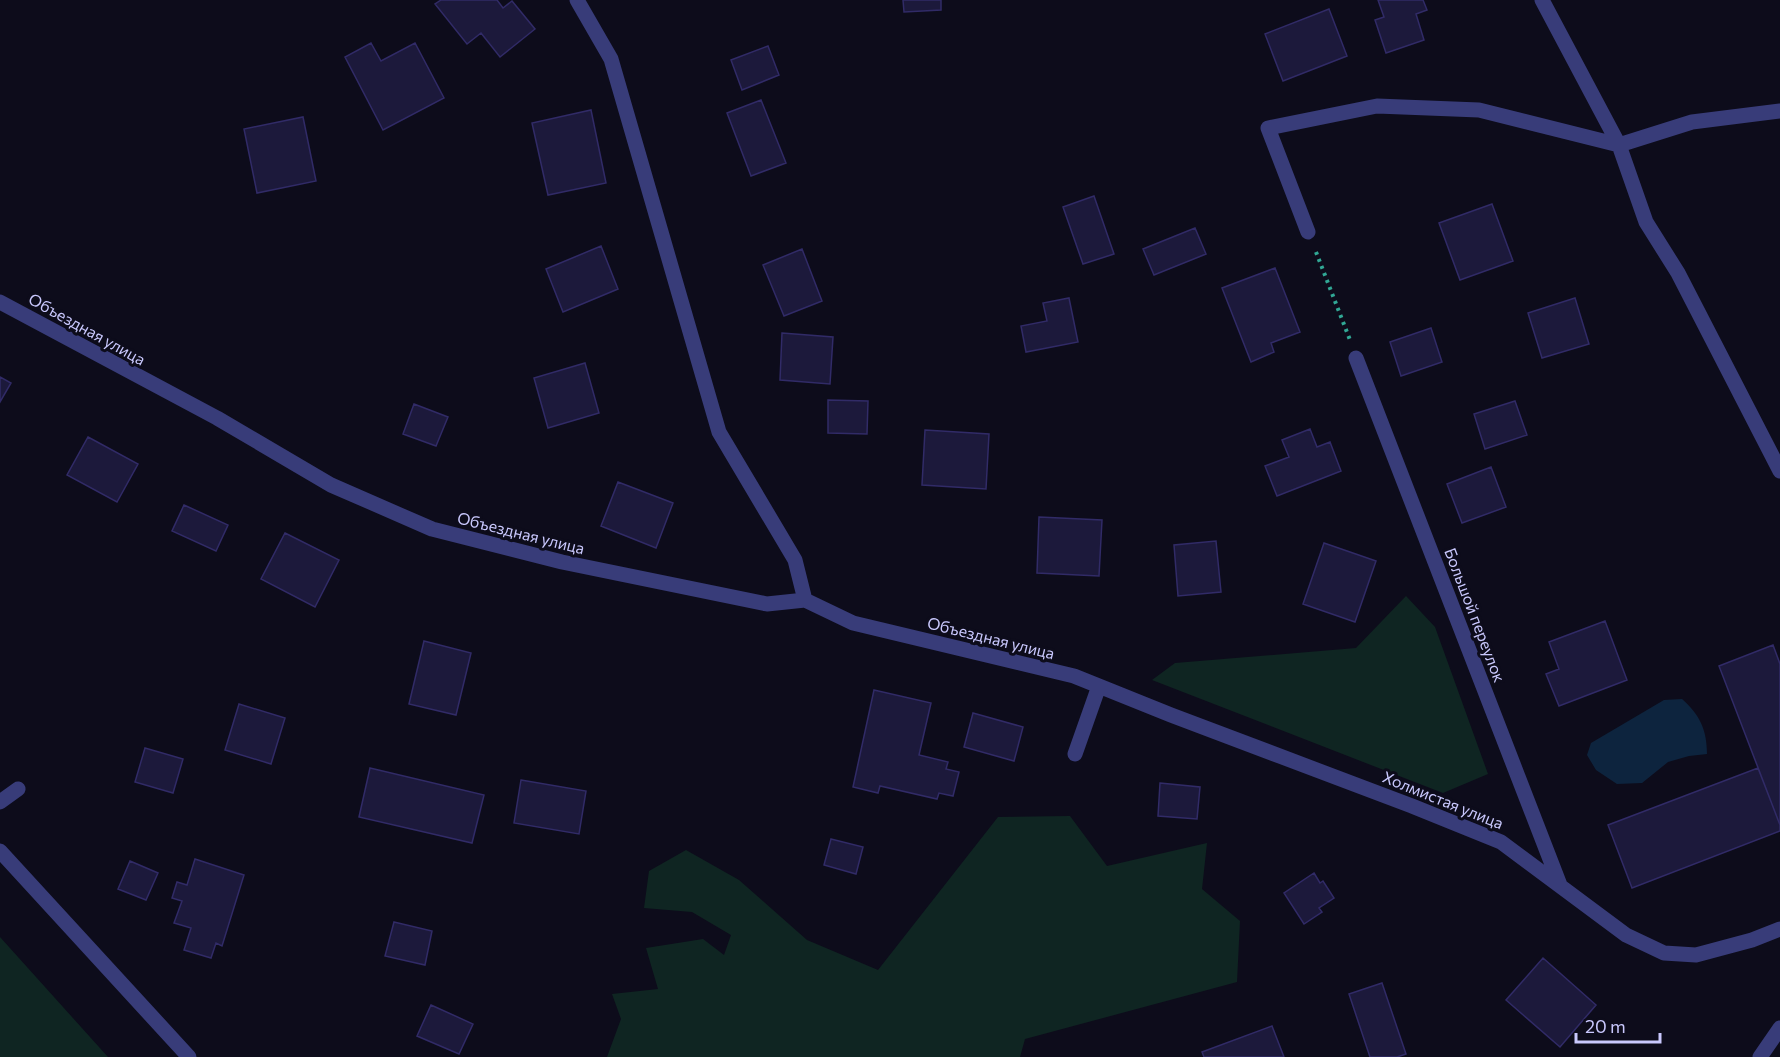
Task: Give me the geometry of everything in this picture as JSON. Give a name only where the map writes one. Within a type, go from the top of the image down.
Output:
[{"type":"street","points":[[577,0],[611,59],[719,432],[795,560],[805,600]]},
{"type":"street","points":[[1542,0],[1619,145],[1646,222],[1678,273],[1780,471]]},
{"type":"street","points":[[1308,232],[1268,128],[1377,106],[1479,110],[1619,145],[1692,122],[1780,111]]},
{"type":"street","name":"Объездная улица","points":[[0,302],[217,418],[331,485],[432,529],[562,562],[767,604],[805,600],[853,623],[1074,676]]},
{"type":"street","name":"Большой переулок","points":[[1356,358],[1560,885]]},
{"type":"street","name":"Холмистая улица","points":[[1074,676],[1501,842],[1626,935],[1664,953],[1696,955],[1752,940],[1780,929]]},
{"type":"street","points":[[1075,754],[1099,686]]},
{"type":"street","points":[[0,802],[18,789]]},
{"type":"street","points":[[0,851],[189,1057]]},
{"type":"street","points":[[1760,1057],[1780,1028]]},
{"type":"path","points":[[1308,232],[1356,358]]},
{"type":"green space","points":[[1406,596],[1435,627],[1488,774],[1443,793],[1152,680],[1175,663],[1356,648]]},
{"type":"green space","points":[[1070,816],[1107,866],[1207,843],[1202,889],[1240,921],[1237,982],[1025,1039],[1020,1057],[607,1057],[621,1019],[612,994],[658,989],[646,948],[703,939],[724,955],[731,935],[692,912],[644,908],[649,871],[686,850],[739,880],[807,940],[878,970],[998,817]]},
{"type":"green space","points":[[0,937],[108,1057],[0,1057]]},
{"type":"water","points":[[1682,699],[1694,711],[1704,730],[1707,754],[1668,762],[1642,783],[1617,784],[1596,770],[1587,755],[1591,743],[1664,700]]},
{"type":"building","points":[[441,0],[497,0],[503,8],[512,1],[535,29],[500,57],[481,33],[467,44],[435,4]]},
{"type":"building","points":[[903,0],[941,0],[941,10],[904,12]]},
{"type":"building","points":[[1378,0],[1423,0],[1427,10],[1416,14],[1424,40],[1386,53],[1375,20],[1384,17]]},
{"type":"building","points":[[1329,9],[1347,56],[1283,81],[1265,34]]},
{"type":"building","points":[[371,43],[381,61],[415,43],[444,98],[383,130],[345,57]]},
{"type":"building","points":[[768,46],[779,75],[742,90],[731,60]]},
{"type":"building","points":[[761,100],[786,163],[751,176],[727,113]]},
{"type":"building","points":[[591,110],[606,183],[548,195],[532,123]]},
{"type":"building","points":[[303,117],[316,181],[257,193],[244,129]]},
{"type":"building","points":[[1094,196],[1114,254],[1083,264],[1063,207]]},
{"type":"building","points":[[1492,204],[1513,261],[1460,280],[1439,223]]},
{"type":"building","points":[[1195,228],[1206,254],[1154,275],[1143,249]]},
{"type":"building","points":[[601,246],[618,289],[563,312],[546,269]]},
{"type":"building","points":[[802,249],[822,301],[784,316],[763,265]]},
{"type":"building","points":[[1275,268],[1300,332],[1271,343],[1274,352],[1251,362],[1222,288]]},
{"type":"building","points":[[1069,298],[1078,342],[1026,352],[1021,326],[1047,321],[1043,303]]},
{"type":"building","points":[[1575,298],[1589,344],[1542,358],[1528,313]]},
{"type":"building","points":[[1431,328],[1442,362],[1401,376],[1390,342]]},
{"type":"building","points":[[782,333],[833,337],[830,384],[780,380]]},
{"type":"building","points":[[585,363],[599,413],[548,428],[534,378]]},
{"type":"building","points":[[0,377],[11,383],[0,402]]},
{"type":"building","points":[[828,400],[868,401],[867,434],[828,433]]},
{"type":"building","points":[[1515,401],[1527,435],[1485,449],[1474,414]]},
{"type":"building","points":[[414,404],[448,417],[436,446],[403,434]]},
{"type":"building","points":[[1310,429],[1317,447],[1330,442],[1341,471],[1277,496],[1265,466],[1289,457],[1282,440]]},
{"type":"building","points":[[925,430],[989,434],[986,489],[922,485]]},
{"type":"building","points":[[88,437],[138,464],[117,502],[67,475]]},
{"type":"building","points":[[1491,467],[1506,507],[1462,523],[1447,484]]},
{"type":"building","points":[[618,482],[673,503],[656,548],[601,526]]},
{"type":"building","points":[[184,505],[228,525],[216,551],[172,531]]},
{"type":"building","points":[[1039,517],[1102,520],[1099,576],[1037,573]]},
{"type":"building","points":[[285,533],[339,560],[315,607],[261,579]]},
{"type":"building","points":[[1216,541],[1221,592],[1178,596],[1174,545]]},
{"type":"building","points":[[1324,543],[1376,561],[1355,622],[1303,604]]},
{"type":"building","points":[[1605,621],[1627,680],[1559,706],[1546,674],[1559,669],[1549,642]]},
{"type":"building","points":[[424,641],[471,653],[456,715],[409,704]]},
{"type":"building","points":[[1773,645],[1780,664],[1780,825],[1719,666]]},
{"type":"building","points":[[874,690],[931,703],[919,755],[948,762],[946,769],[959,772],[953,796],[939,793],[937,799],[880,786],[878,793],[853,787]]},
{"type":"building","points":[[239,704],[285,718],[271,764],[225,750]]},
{"type":"building","points":[[973,713],[1023,727],[1014,761],[964,747]]},
{"type":"building","points":[[145,748],[183,759],[173,793],[135,782]]},
{"type":"building","points":[[370,768],[484,795],[472,843],[359,817]]},
{"type":"building","points":[[1758,768],[1780,825],[1780,831],[1632,888],[1608,825]]},
{"type":"building","points":[[521,780],[586,791],[579,834],[514,823]]},
{"type":"building","points":[[1160,783],[1200,787],[1197,819],[1158,816]]},
{"type":"building","points":[[831,839],[863,847],[856,874],[824,865]]},
{"type":"building","points":[[195,859],[244,875],[222,946],[216,943],[211,958],[184,950],[191,928],[174,923],[182,901],[172,898],[177,882],[187,885]]},
{"type":"building","points":[[130,861],[158,873],[146,900],[118,889]]},
{"type":"building","points":[[1314,873],[1320,883],[1323,881],[1334,898],[1319,908],[1322,912],[1304,924],[1284,893]]},
{"type":"building","points":[[394,922],[432,931],[425,965],[385,956]]},
{"type":"building","points":[[1543,958],[1596,1005],[1560,1047],[1506,1000]]},
{"type":"building","points":[[1382,983],[1406,1054],[1397,1057],[1370,1057],[1349,994]]},
{"type":"building","points":[[431,1005],[473,1024],[459,1054],[417,1036]]},
{"type":"building","points":[[1272,1026],[1284,1057],[1204,1057],[1202,1052]]}]
